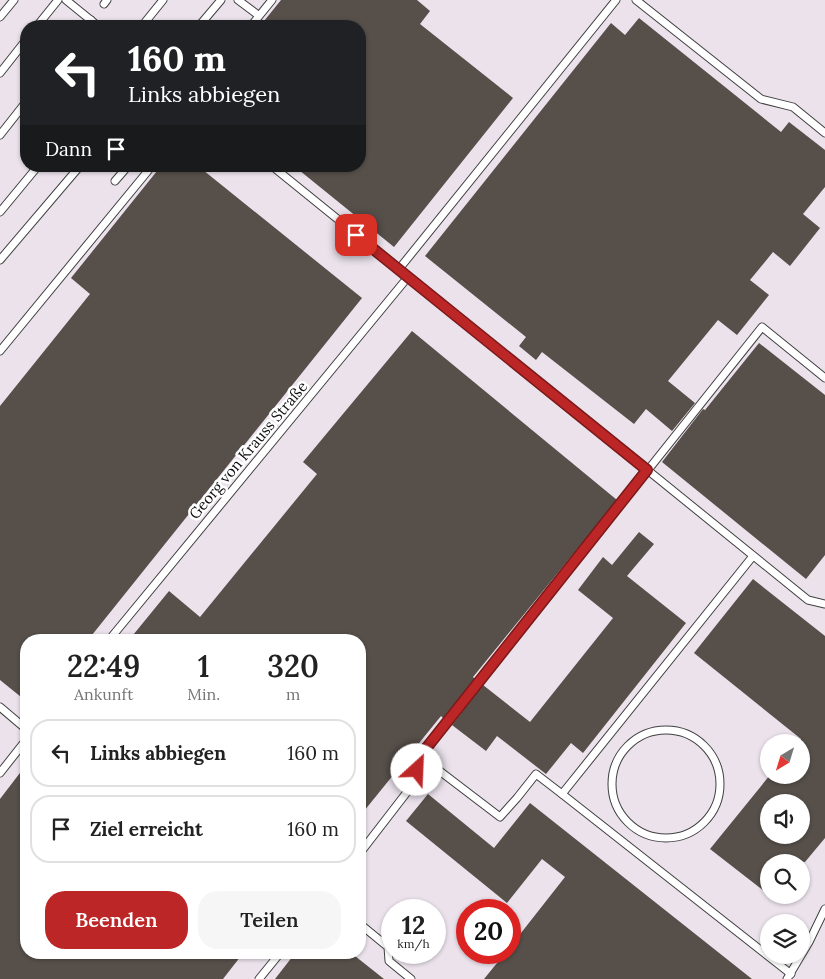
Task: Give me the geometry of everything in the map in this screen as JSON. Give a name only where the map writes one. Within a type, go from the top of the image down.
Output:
[{"type":"lane","points":[[0,18],[14,0]]},
{"type":"lane","points":[[42,20],[58,0]]},
{"type":"lane","points":[[66,0],[85,20]]},
{"type":"lane","points":[[147,20],[163,0]]},
{"type":"lane","points":[[207,20],[221,0]]},
{"type":"lane","points":[[238,0],[258,15]]},
{"type":"lane","points":[[256,20],[272,0]]},
{"type":"lane","points":[[399,269],[616,0]]},
{"type":"lane","points":[[636,0],[761,100],[793,107],[825,132]]},
{"type":"lane","points":[[0,73],[20,48]]},
{"type":"lane","points":[[0,135],[20,110]]},
{"type":"lane","points":[[0,120],[7,126]]},
{"type":"lane","points":[[0,212],[33,172]]},
{"type":"lane","points":[[0,260],[72,172]]},
{"type":"lane","points":[[115,182],[123,172]]},
{"type":"lane","points":[[0,351],[147,172]]},
{"type":"lane","points":[[279,172],[808,600],[825,604]]},
{"type":"lane","name":"Georg von Krauss Straße","points":[[114,634],[408,277]]},
{"type":"lane","points":[[366,845],[414,783],[420,756],[762,327],[825,378]]},
{"type":"lane","points":[[562,794],[753,556]]},
{"type":"lane","points":[[0,707],[20,724]]},
{"type":"lane","points":[[677,730],[707,746],[722,776],[716,810],[689,835],[659,839],[633,829],[616,806],[612,776],[624,748],[648,732],[677,730]]},
{"type":"lane","points":[[0,773],[20,748]]},
{"type":"lane","points":[[420,756],[500,817],[536,774],[789,976],[809,942],[825,909]]},
{"type":"lane","points":[[366,929],[388,946],[389,961],[411,979]]},
{"type":"lane","points":[[259,979],[275,959]]},
{"type":"shaded area","points":[[0,0],[825,0],[825,979],[0,979]]},
{"type":"building","points":[[281,0],[417,0],[430,11],[420,24],[513,98],[394,247],[301,172],[366,172],[366,20],[265,20]]},
{"type":"building","points":[[639,18],[781,132],[789,122],[825,150],[825,187],[803,214],[820,228],[790,266],[773,252],[750,280],[769,295],[737,335],[718,320],[668,381],[695,403],[672,431],[646,409],[634,424],[542,352],[536,360],[519,346],[526,337],[425,256],[611,23],[625,35]]},
{"type":"building","points":[[156,172],[205,172],[362,298],[93,634],[20,634],[20,696],[0,680],[0,406],[90,294],[71,278]]},
{"type":"building","points":[[412,331],[617,500],[473,677],[475,679],[443,718],[441,716],[366,809],[366,634],[134,634],[169,591],[200,617],[317,474],[303,462]]},
{"type":"building","points":[[759,343],[825,395],[825,555],[806,579],[662,462],[703,409],[705,410]]},
{"type":"building","points":[[639,532],[654,544],[627,576],[686,623],[583,753],[571,743],[546,774],[497,736],[486,751],[452,725],[483,685],[530,722],[613,618],[578,590],[603,557],[612,565]]},
{"type":"building","points":[[753,579],[825,636],[825,838],[810,856],[810,854],[760,854],[760,888],[710,849],[763,784],[810,784],[810,734],[795,734],[694,653]]},
{"type":"building","points":[[20,773],[20,959],[239,959],[223,979],[0,979],[0,799]]},
{"type":"building","points":[[428,794],[494,848],[530,803],[752,979],[484,979],[496,964],[521,964],[521,933],[565,877],[542,859],[510,899],[502,899],[406,821]]},
{"type":"building","points":[[291,959],[359,959],[384,979],[275,979]]},
{"type":"route","points":[[356,235],[647,470],[420,756],[417,770]]}]
